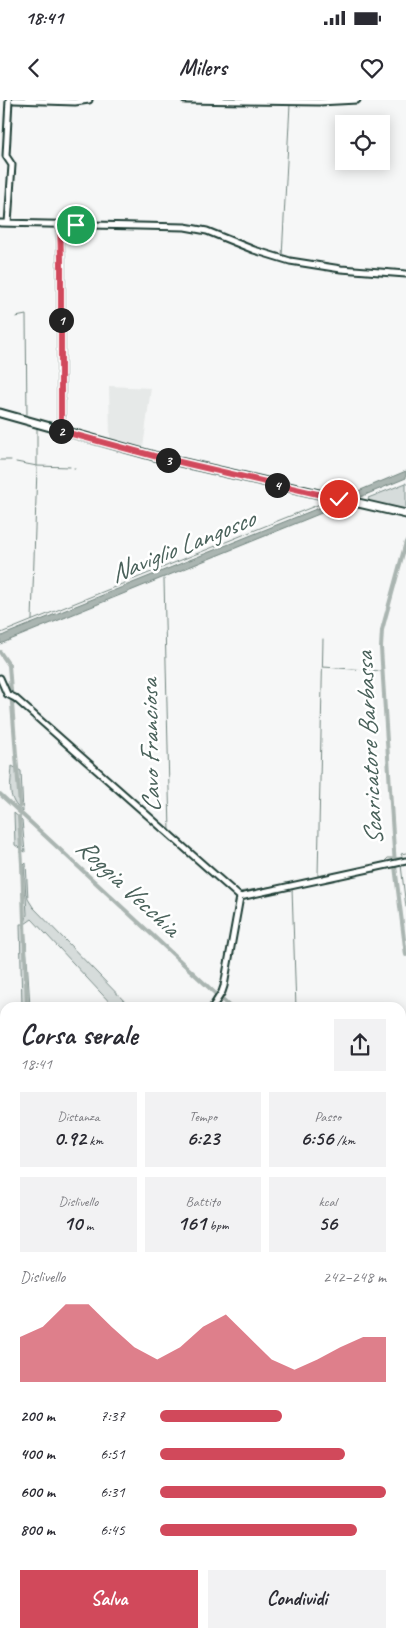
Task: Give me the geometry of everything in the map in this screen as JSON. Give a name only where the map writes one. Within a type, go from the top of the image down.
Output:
[{"type":"main road","points":[[0,413],[154,456],[406,514]]},
{"type":"street","points":[[8,223],[12,165],[6,156],[9,100]]},
{"type":"street","points":[[14,100],[75,102],[89,100]]},
{"type":"street","points":[[184,100],[357,100]]},
{"type":"street","points":[[0,223],[185,227],[208,231],[284,260],[330,268],[406,274]]},
{"type":"street","points":[[60,225],[61,431]]},
{"type":"street","points":[[0,678],[7,694],[15,698],[240,897]]},
{"type":"street","points":[[240,897],[406,861]]},
{"type":"street","points":[[216,1002],[224,986],[240,897]]},
{"type":"shaded area","points":[[109,386],[151,388],[143,448],[110,439]]},
{"type":"shaded area","points":[[406,471],[406,478],[353,500],[344,497]]},
{"type":"shaded area","points":[[406,483],[406,510],[370,502],[368,498]]},
{"type":"shaded area","points":[[336,501],[346,503],[0,644],[0,637],[6,634]]},
{"type":"shaded area","points":[[12,766],[21,771],[23,812],[12,797]]},
{"type":"shaded area","points":[[14,813],[22,820],[25,852],[15,845]]},
{"type":"shaded area","points":[[26,863],[28,899],[33,907],[125,1002],[109,1002],[32,919],[25,924],[27,914],[24,865]]},
{"type":"shaded area","points":[[20,924],[25,924],[30,1002],[22,1002]]},
{"type":"waterway","points":[[282,257],[290,104]]},
{"type":"waterway","points":[[41,221],[47,221]]},
{"type":"waterway","points":[[63,246],[63,230],[67,228],[175,229]]},
{"type":"waterway","points":[[262,255],[285,262]]},
{"type":"waterway","points":[[63,300],[64,309]]},
{"type":"waterway","points":[[64,312],[65,393]]},
{"type":"waterway","points":[[16,317],[26,315],[27,417]]},
{"type":"waterway","points":[[63,428],[65,398]]},
{"type":"waterway","points":[[37,427],[37,466]]},
{"type":"waterway","points":[[0,460],[11,460]]},
{"type":"waterway","points":[[16,462],[37,466],[70,467]]},
{"type":"waterway","points":[[32,620],[37,468]]},
{"type":"waterway","name":"Naviglio Langosco","points":[[0,632],[325,502],[326,499]]},
{"type":"waterway","name":"Scaricatore Barbassa","points":[[406,542],[382,630],[381,648],[395,866],[406,955]]},
{"type":"waterway","name":"Cavo Franciosa","points":[[164,579],[170,832]]},
{"type":"waterway","points":[[318,876],[323,639]]},
{"type":"waterway","points":[[0,652],[9,665],[20,806]]},
{"type":"waterway","points":[[323,667],[382,671]]},
{"type":"waterway","name":"Roggia Vecchia","points":[[0,794],[225,1002]]},
{"type":"waterway","points":[[19,817],[27,1002]]},
{"type":"waterway","points":[[403,858],[401,854],[406,853]]},
{"type":"waterway","points":[[293,883],[383,863],[388,858],[406,858]]},
{"type":"waterway","points":[[401,865],[406,907]]},
{"type":"waterway","name":"Cavo Franciosa","points":[[239,892],[292,883]]},
{"type":"waterway","points":[[292,888],[296,1002]]},
{"type":"route","points":[[76,225],[60,225],[61,431],[154,456],[339,499]]}]
